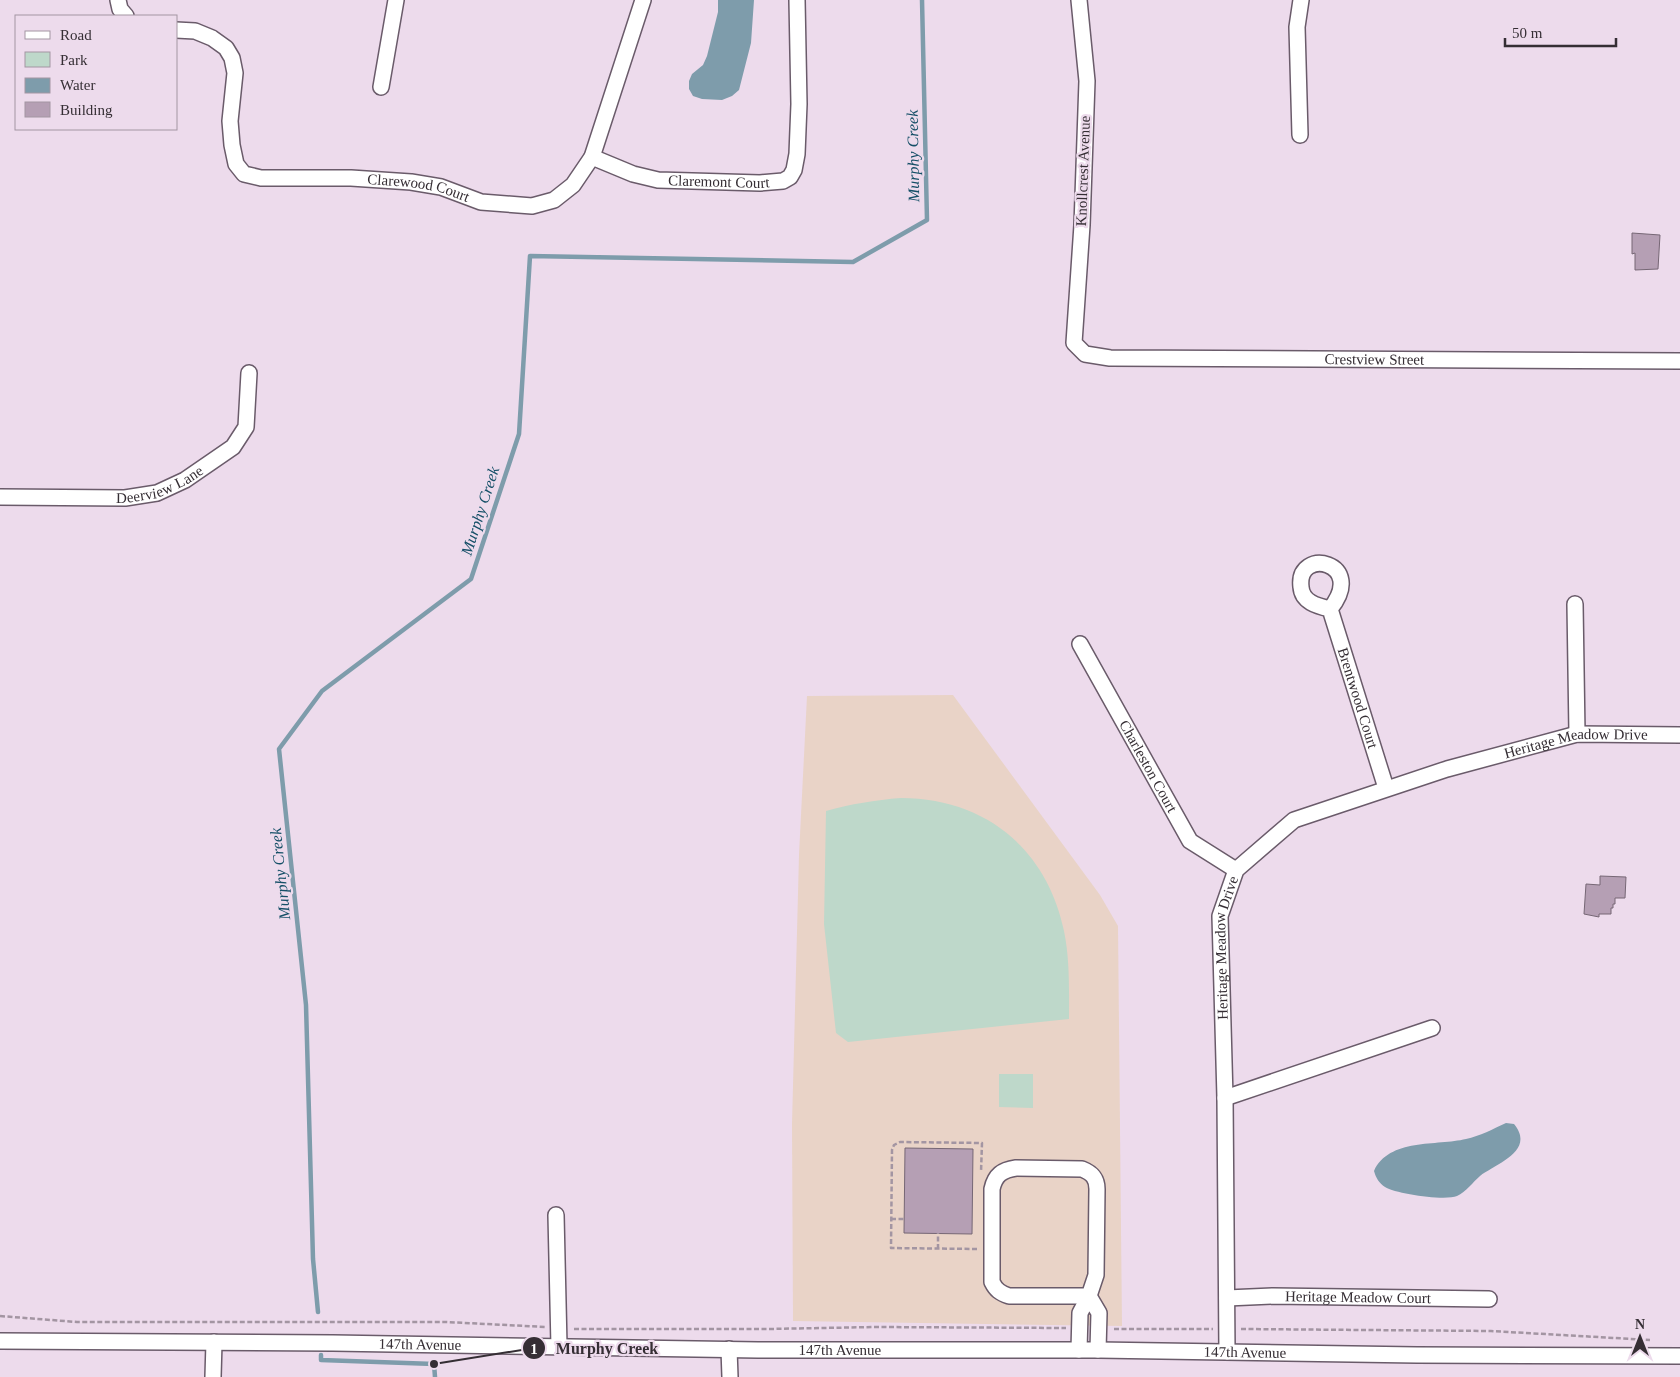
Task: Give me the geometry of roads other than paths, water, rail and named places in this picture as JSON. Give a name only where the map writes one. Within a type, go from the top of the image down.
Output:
[{"type":"street","points":[[118,0],[120,8],[125,15]]},
{"type":"street","points":[[381,87],[396,0]]},
{"type":"street","name":"Clarewood Court","points":[[178,30],[194,31],[212,38],[226,48],[232,58],[235,73],[230,120],[232,145],[236,164],[244,174],[261,178],[351,178],[411,182],[441,186],[481,202],[532,206],[554,200],[573,185],[592,158],[644,0]]},
{"type":"street","name":"Claremont Court","points":[[592,158],[633,174],[658,180],[760,183],[782,181],[790,177],[794,170],[797,154],[799,104],[797,0]]},
{"type":"street","name":"Knollcrest Avenue","points":[[1074,343],[1082,225],[1087,81],[1079,0]]},
{"type":"street","points":[[1300,135],[1298,28],[1301,0]]},
{"type":"street","name":"Crestview Street","points":[[1074,343],[1085,354],[1110,358],[1680,361]]},
{"type":"street","name":"Deerview Lane","points":[[0,497],[125,498],[157,493],[185,480],[233,447],[246,427],[249,374]]},
{"type":"street","points":[[1575,604],[1577,734]]},
{"type":"street","name":"Brentwood Court","points":[[1330,609],[1386,788]]},
{"type":"street","name":"Charleston Court","points":[[1080,644],[1190,840],[1236,870]]},
{"type":"street","name":"Heritage Meadow Drive","points":[[1227,1352],[1225,1098],[1220,916],[1236,870],[1294,820],[1447,769],[1577,734],[1680,735]]},
{"type":"street","points":[[1225,1098],[1432,1028]]},
{"type":"street","points":[[1079,1350],[1080,1313],[1089,1296],[1096,1275],[1097,1182],[1094,1176],[1082,1169],[1016,1168],[998,1174],[993,1181],[992,1190],[992,1282],[996,1289],[1009,1296],[1089,1296]]},
{"type":"street","points":[[556,1215],[557,1328],[559,1346]]},
{"type":"street","points":[[1089,1296],[1099,1313],[1098,1350]]},
{"type":"street","name":"Heritage Meadow Court","points":[[1227,1298],[1273,1296],[1489,1299]]},
{"type":"street","name":"147th Avenue","points":[[0,1341],[1680,1356]]},
{"type":"street","points":[[213,1377],[214,1342]]},
{"type":"street","points":[[729,1349],[730,1377]]},
{"type":"water","points":[[718,0],[754,0],[751,43],[739,90],[732,96],[722,100],[702,99],[693,96],[689,89],[689,81],[692,74],[703,65],[707,56],[718,12]]},
{"type":"water","points":[[1506,1123],[1514,1124],[1520,1133],[1520,1142],[1517,1149],[1511,1156],[1480,1176],[1457,1196],[1442,1198],[1391,1190],[1379,1182],[1374,1171],[1381,1160],[1402,1148],[1466,1139]]},
{"type":"waterway","name":"Murphy Creek","points":[[318,1312],[313,1259],[306,1005],[279,749],[322,691],[471,579],[519,434],[530,256],[853,262],[927,220],[922,0]]},
{"type":"waterway","name":"Murphy Creek","points":[[321,1355],[321,1360],[434,1364],[435,1377]]},
{"type":"place","name":"Murphy Creek","points":[[434,1364]]}]
